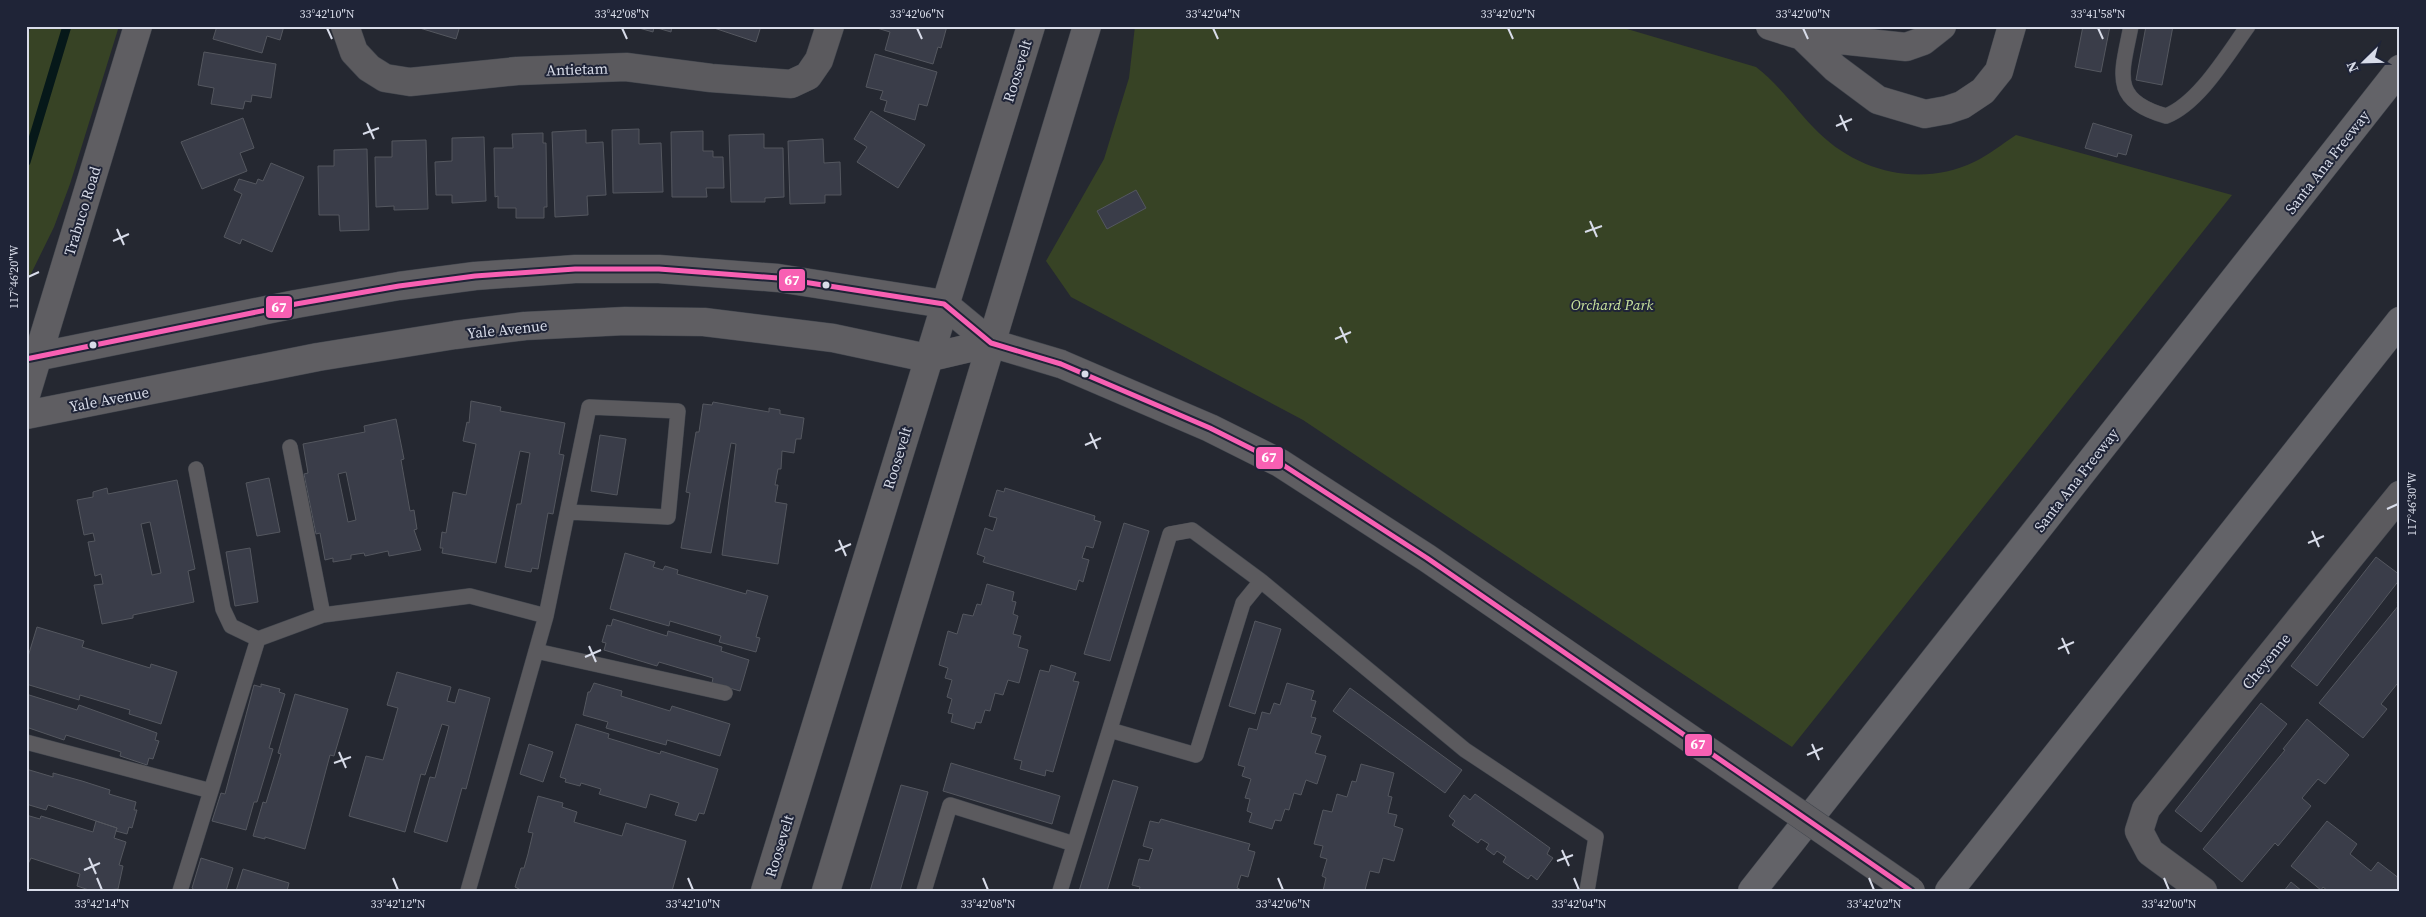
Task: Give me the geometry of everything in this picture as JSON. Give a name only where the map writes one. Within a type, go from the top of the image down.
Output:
[{"type":"highway","name":"Santa Ana Freeway","points":[[1752,891],[2400,70]]},
{"type":"highway","points":[[1949,891],[2400,321]]},
{"type":"main road","name":"Trabuco Road","points":[[26,395],[32,357],[138,26]]},
{"type":"main road","name":"Roosevelt","points":[[765,891],[1031,26]]},
{"type":"main road","points":[[826,891],[1087,26]]},
{"type":"main road","points":[[1770,26],[1802,36],[1906,47],[1923,41],[1942,26]]},
{"type":"main road","points":[[1802,36],[1835,68],[1878,100],[1925,114],[1962,105],[1983,91],[1999,71],[2012,26]]},
{"type":"main road","points":[[32,357],[296,304],[399,286],[475,276],[575,269],[659,269],[778,278],[944,304],[991,343],[1061,364],[1210,428],[1280,463],[1427,558],[1911,891]]},
{"type":"main road","name":"Yale Avenue","points":[[26,415],[318,357],[525,326],[624,321],[704,322],[833,338],[928,358],[991,343]]},
{"type":"street","name":"Antietam","points":[[345,26],[354,52],[370,68],[385,78],[410,82],[517,70],[626,67],[771,84],[791,84],[808,76],[819,60],[830,26]]},
{"type":"street","name":"Cheyenne","points":[[2203,891],[2150,852],[2139,831],[2146,809],[2400,495]]},
{"type":"lane","points":[[2131,26],[2123,68],[2125,87],[2132,102],[2146,110],[2166,116],[2185,105],[2204,84],[2248,26]]},
{"type":"lane","points":[[468,891],[546,616],[590,407],[678,412],[668,517],[568,512]]},
{"type":"lane","points":[[290,447],[323,615]]},
{"type":"lane","points":[[196,469],[223,609],[231,626],[258,639],[323,615],[470,596],[546,616]]},
{"type":"lane","points":[[1060,891],[1170,534],[1192,530],[1261,581],[1465,750],[1596,837],[1587,891]]},
{"type":"lane","points":[[1110,730],[1196,755],[1243,603],[1261,581]]},
{"type":"lane","points":[[180,891],[258,639]]},
{"type":"lane","points":[[536,651],[725,693]]},
{"type":"lane","points":[[26,742],[211,791]]},
{"type":"lane","points":[[924,891],[950,805],[1074,844]]},
{"type":"green space","points":[[31,26],[119,26],[70,184],[54,227],[26,284],[26,43]]},
{"type":"green space","name":"Orchard Park","points":[[1135,26],[1617,26],[1756,67],[1773,82],[1819,133],[1835,147],[1853,158],[1892,172],[1934,174],[1954,170],[1980,159],[2016,135],[2232,195],[1792,747],[1303,420],[1071,297],[1046,261],[1104,159],[1129,78]]},
{"type":"building","points":[[217,26],[284,26],[280,40],[267,36],[262,53],[213,39]]},
{"type":"building","points":[[413,26],[460,26],[456,39]]},
{"type":"building","points":[[632,26],[672,26],[671,32],[654,27],[653,32]]},
{"type":"building","points":[[708,26],[761,26],[756,42]]},
{"type":"building","points":[[877,26],[947,26],[941,48],[938,47],[933,64],[885,50],[890,32],[877,28]]},
{"type":"building","points":[[2083,26],[2110,26],[2101,72],[2075,67]]},
{"type":"building","points":[[2146,26],[2173,26],[2162,85],[2136,80]]},
{"type":"building","points":[[204,52],[276,64],[271,98],[252,95],[251,102],[245,101],[243,109],[211,104],[214,88],[198,85]]},
{"type":"building","points":[[875,54],[937,72],[927,106],[919,104],[915,120],[884,111],[887,101],[880,99],[883,91],[866,87]]},
{"type":"building","points":[[871,111],[925,145],[898,188],[857,162],[867,147],[854,139]]},
{"type":"building","points":[[243,118],[254,148],[240,153],[247,171],[202,189],[181,142]]},
{"type":"building","points":[[2093,123],[2132,135],[2126,155],[2118,153],[2117,157],[2085,148]]},
{"type":"building","points":[[639,129],[639,144],[661,143],[663,192],[613,193],[612,130]]},
{"type":"building","points":[[586,130],[586,143],[603,142],[606,195],[587,196],[588,215],[555,217],[552,132]]},
{"type":"building","points":[[703,131],[703,151],[713,151],[713,157],[723,157],[724,188],[706,188],[707,197],[672,197],[671,132]]},
{"type":"building","points":[[543,133],[543,143],[546,143],[547,207],[544,207],[544,218],[516,218],[516,208],[498,208],[498,196],[495,197],[494,148],[513,148],[512,134]]},
{"type":"building","points":[[764,134],[764,148],[783,148],[784,197],[765,198],[765,202],[731,202],[729,135]]},
{"type":"building","points":[[484,137],[486,201],[452,203],[452,195],[436,195],[435,162],[452,161],[452,138]]},
{"type":"building","points":[[823,139],[824,163],[840,162],[841,195],[825,195],[825,203],[790,204],[788,141]]},
{"type":"building","points":[[426,140],[428,209],[394,210],[394,206],[376,207],[375,157],[392,157],[392,141]]},
{"type":"building","points":[[367,149],[369,230],[340,231],[339,215],[319,215],[318,166],[334,166],[334,150]]},
{"type":"building","points":[[271,163],[304,177],[272,252],[242,239],[240,244],[224,237],[242,194],[234,190],[239,179],[256,184],[258,179],[263,181]]},
{"type":"building","points":[[1136,190],[1146,208],[1107,229],[1097,211]]},
{"type":"building","points":[[471,401],[501,407],[500,411],[565,423],[559,454],[564,455],[553,514],[548,513],[538,569],[532,568],[531,572],[505,567],[517,504],[521,504],[530,453],[520,451],[496,563],[442,553],[443,548],[440,548],[442,532],[446,533],[453,492],[466,495],[476,444],[463,441],[467,422],[469,423]]},
{"type":"building","points":[[713,402],[769,412],[769,408],[780,410],[780,414],[804,418],[801,439],[796,439],[794,453],[782,451],[781,469],[778,469],[775,485],[778,485],[775,502],[787,504],[778,564],[722,555],[736,444],[731,443],[711,553],[681,548],[690,493],[686,492],[696,432],[699,432],[703,404],[712,405]]},
{"type":"building","points":[[396,419],[404,459],[401,460],[410,511],[414,510],[417,529],[414,530],[421,550],[389,556],[388,551],[365,556],[364,553],[351,555],[351,559],[333,562],[333,558],[325,560],[320,533],[316,534],[304,474],[308,473],[303,444],[365,432],[364,426]],"holes":[[[346,472],[356,520],[348,522],[338,474]]]},
{"type":"building","points":[[600,435],[626,439],[617,495],[591,491]]},
{"type":"building","points":[[269,478],[280,532],[257,536],[246,483]]},
{"type":"building","points":[[177,480],[195,569],[188,571],[194,602],[133,615],[133,618],[102,624],[94,585],[103,584],[101,574],[95,576],[88,542],[95,541],[93,533],[84,535],[77,500],[93,497],[93,492],[107,488],[108,494]],"holes":[[[150,522],[161,573],[152,575],[141,524]]]},
{"type":"building","points":[[1005,488],[1095,516],[1094,520],[1101,522],[1093,548],[1086,546],[1082,558],[1089,560],[1083,582],[1079,580],[1076,590],[983,562],[985,557],[977,554],[985,528],[993,531],[997,518],[989,516],[997,490],[1004,492]]},
{"type":"building","points":[[1124,523],[1149,531],[1110,661],[1084,654]]},
{"type":"building","points":[[250,548],[258,602],[235,606],[226,552]]},
{"type":"building","points":[[625,553],[655,562],[653,567],[663,570],[665,566],[678,570],[677,574],[746,594],[747,590],[768,596],[756,637],[760,638],[756,652],[719,642],[721,636],[670,621],[669,626],[610,609]]},
{"type":"building","points":[[2376,557],[2400,575],[2400,579],[2317,686],[2291,666]]},
{"type":"building","points":[[987,584],[1014,592],[1012,601],[1016,602],[1013,614],[1018,616],[1013,634],[1021,636],[1018,647],[1028,650],[1019,683],[1008,680],[1003,695],[995,693],[990,711],[985,710],[981,723],[976,722],[974,729],[951,722],[953,714],[948,713],[952,699],[947,697],[952,680],[945,678],[948,668],[939,665],[948,631],[957,634],[963,614],[973,616],[977,604],[981,605]]},
{"type":"building","points":[[2400,599],[2400,687],[2397,684],[2381,704],[2387,709],[2363,738],[2319,703],[2399,605],[2397,603]]},
{"type":"building","points":[[613,619],[667,636],[668,631],[722,647],[721,651],[749,660],[740,691],[712,683],[713,678],[659,662],[657,666],[604,650],[606,643],[602,642],[607,625],[611,626]]},
{"type":"building","points":[[1255,621],[1281,629],[1255,714],[1229,706]]},
{"type":"building","points":[[37,627],[84,641],[82,647],[150,668],[151,664],[177,672],[161,724],[129,714],[130,710],[80,695],[79,700],[26,684],[26,663]]},
{"type":"building","points":[[1051,665],[1076,673],[1073,681],[1079,682],[1053,772],[1046,770],[1045,776],[1020,769],[1022,761],[1014,759],[1040,670],[1049,672]]},
{"type":"building","points":[[397,672],[451,687],[447,701],[455,703],[459,689],[490,698],[466,789],[462,788],[447,842],[414,832],[430,777],[435,778],[449,726],[442,724],[425,775],[421,774],[405,832],[349,816],[366,756],[383,760],[398,708],[387,705]]},
{"type":"building","points":[[594,683],[622,691],[621,696],[670,711],[672,706],[730,724],[720,756],[667,740],[666,745],[606,728],[608,722],[583,715],[588,692],[590,692]]},
{"type":"building","points":[[1287,683],[1314,691],[1311,700],[1316,701],[1311,717],[1316,718],[1311,733],[1321,736],[1315,753],[1326,756],[1317,784],[1306,780],[1301,795],[1294,793],[1289,810],[1285,809],[1281,821],[1275,820],[1272,829],[1249,822],[1252,813],[1247,811],[1250,799],[1245,798],[1251,779],[1242,776],[1245,767],[1238,765],[1249,728],[1257,730],[1262,712],[1270,714],[1274,703],[1280,705]]},
{"type":"building","points":[[261,684],[280,689],[279,692],[285,694],[269,748],[273,749],[257,802],[254,802],[246,830],[212,821],[221,793],[225,794],[254,685],[261,687]]},
{"type":"building","points":[[1350,688],[1462,770],[1445,793],[1333,711]]},
{"type":"building","points":[[26,694],[77,710],[79,705],[157,733],[155,740],[159,741],[153,759],[149,758],[147,765],[120,756],[121,752],[66,735],[64,740],[26,727]]},
{"type":"building","points":[[295,694],[348,709],[334,756],[330,755],[305,849],[265,837],[265,839],[253,836],[263,802],[266,803],[281,754],[278,753]]},
{"type":"building","points":[[2261,703],[2287,724],[2201,832],[2175,811]]},
{"type":"building","points":[[2307,719],[2349,755],[2325,784],[2318,779],[2302,798],[2311,806],[2278,846],[2275,843],[2242,882],[2203,849],[2285,750],[2283,749]]},
{"type":"building","points":[[576,724],[609,734],[608,738],[660,754],[661,751],[718,769],[704,814],[699,813],[696,821],[675,815],[679,803],[650,794],[646,808],[599,794],[601,789],[581,783],[580,786],[565,782],[566,779],[560,777]]},
{"type":"building","points":[[529,744],[553,752],[543,782],[520,774]]},
{"type":"building","points":[[951,763],[1060,796],[1052,824],[943,791]]},
{"type":"building","points":[[1361,764],[1394,773],[1388,796],[1392,797],[1388,813],[1397,815],[1394,826],[1403,829],[1394,861],[1383,858],[1379,873],[1370,871],[1365,890],[1323,891],[1326,878],[1322,876],[1327,859],[1320,857],[1323,846],[1314,844],[1323,810],[1332,812],[1337,794],[1347,797],[1352,781],[1356,782]]},
{"type":"building","points":[[26,769],[53,777],[53,773],[82,781],[110,790],[109,794],[136,802],[134,810],[137,810],[132,828],[129,827],[127,834],[116,831],[117,828],[48,805],[46,810],[26,804]]},
{"type":"building","points":[[1113,780],[1138,787],[1107,891],[1079,891]]},
{"type":"building","points":[[901,785],[928,792],[900,891],[870,891]]},
{"type":"building","points":[[1475,794],[1550,848],[1547,854],[1553,858],[1537,880],[1531,875],[1528,879],[1503,862],[1506,857],[1497,851],[1494,855],[1486,849],[1489,844],[1481,839],[1478,843],[1452,825],[1455,821],[1449,816],[1464,795],[1470,800]]},
{"type":"building","points":[[538,796],[563,803],[562,807],[577,812],[574,822],[622,836],[626,823],[686,841],[672,891],[518,891],[519,889],[515,887],[528,854],[533,833],[528,832]]},
{"type":"building","points":[[26,815],[40,819],[41,816],[93,832],[96,821],[117,828],[114,838],[126,842],[119,865],[123,866],[118,889],[92,891],[77,886],[80,874],[31,858],[26,868]]},
{"type":"building","points":[[1161,819],[1250,844],[1248,850],[1255,852],[1248,877],[1241,875],[1237,888],[1244,891],[1139,891],[1140,887],[1132,885],[1139,859],[1149,861],[1153,849],[1143,846],[1150,821],[1159,823]]},
{"type":"building","points":[[2327,821],[2357,844],[2350,854],[2371,871],[2378,862],[2400,879],[2400,891],[2328,891],[2323,887],[2321,890],[2291,866]]},
{"type":"building","points":[[201,858],[233,868],[226,891],[196,891],[192,888]]},
{"type":"building","points":[[243,869],[289,883],[287,891],[236,891]]},
{"type":"building","points":[[2291,882],[2302,891],[2284,891]]},
{"type":"waterway","points":[[26,162],[67,26]]},
{"type":"transit line","name":"67","points":[[26,359],[296,304],[399,286],[475,276],[575,269],[659,269],[778,278],[944,304],[991,343],[1061,364],[1210,428],[1280,463],[1427,558],[1911,891]]}]
